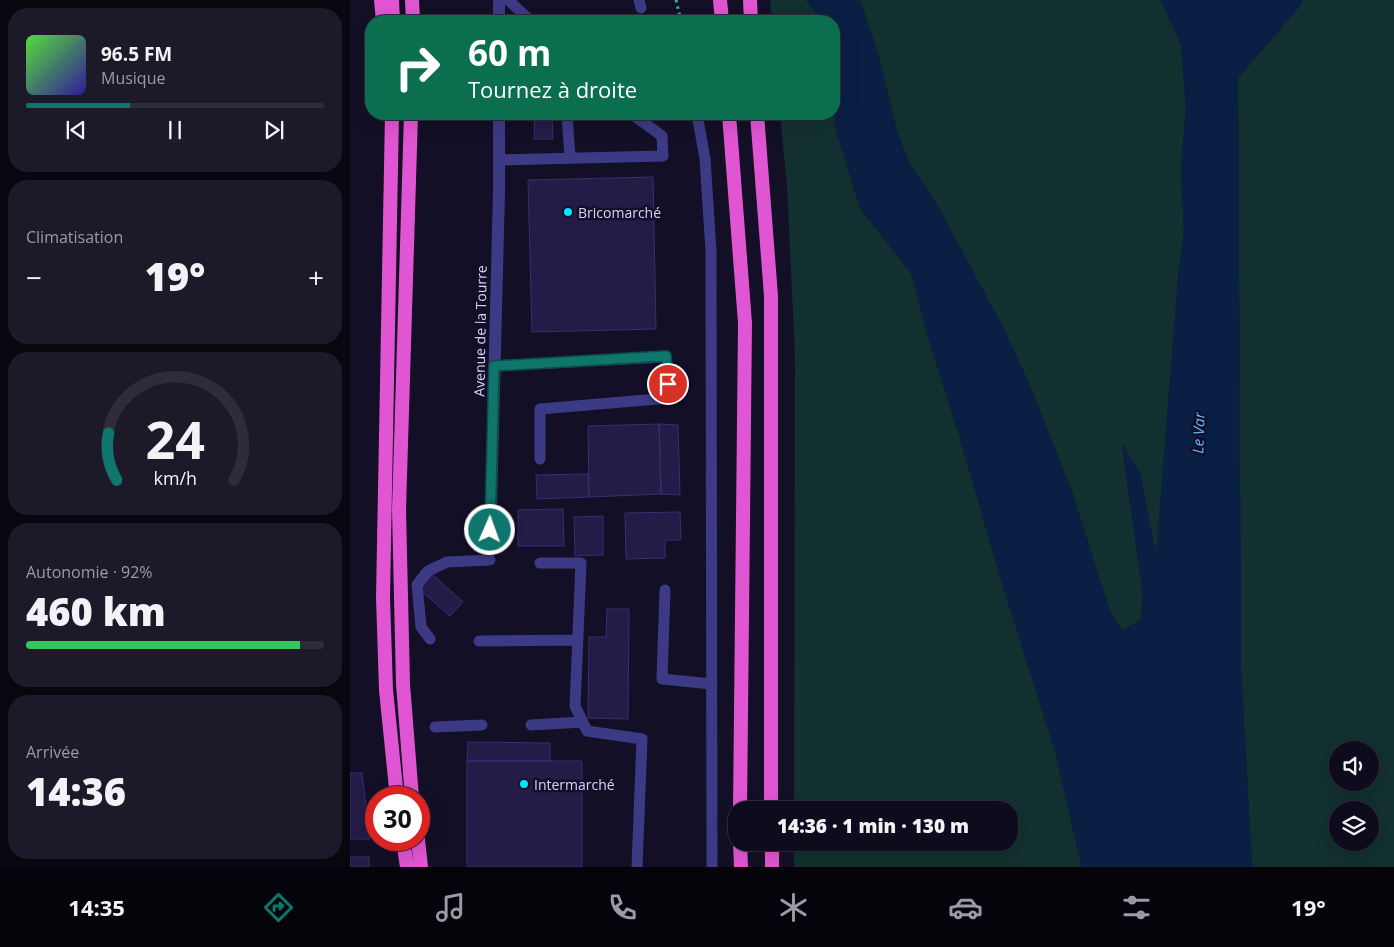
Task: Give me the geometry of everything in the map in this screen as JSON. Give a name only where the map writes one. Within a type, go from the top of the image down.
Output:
[{"type":"highway","points":[[381,0],[382,15]]},
{"type":"highway","points":[[392,0],[393,15]]},
{"type":"highway","points":[[412,0],[413,15]]},
{"type":"highway","points":[[720,0],[721,15]]},
{"type":"highway","points":[[750,0],[751,15]]},
{"type":"highway","points":[[388,120],[392,189]]},
{"type":"highway","points":[[392,120],[383,597],[386,690],[397,786]]},
{"type":"highway","points":[[411,120],[399,510],[403,684],[411,786]]},
{"type":"highway","points":[[729,120],[745,322],[740,801]]},
{"type":"highway","points":[[757,120],[771,296],[771,801]]},
{"type":"highway","points":[[405,851],[407,867]]},
{"type":"highway","points":[[419,851],[421,867]]},
{"type":"highway","points":[[740,851],[741,867]]},
{"type":"highway","points":[[772,851],[772,867]]},
{"type":"street","points":[[499,0],[499,15]]},
{"type":"street","name":"Avenue de la Tourre","points":[[490,555],[499,120]]},
{"type":"lane","points":[[508,0],[524,15]]},
{"type":"lane","points":[[567,120],[570,158]]},
{"type":"lane","points":[[499,160],[664,156],[662,136],[640,120]]},
{"type":"lane","points":[[698,120],[705,159],[710,251],[712,867]]},
{"type":"lane","points":[[494,366],[666,356],[670,398],[540,409],[540,459]]},
{"type":"lane","points":[[430,639],[421,627],[417,585],[428,571],[447,562],[490,555]]},
{"type":"lane","points":[[540,563],[581,563],[574,706],[587,731],[642,739],[637,867]]},
{"type":"lane","points":[[665,590],[662,679],[712,684]]},
{"type":"lane","points":[[479,641],[577,640]]},
{"type":"lane","points":[[531,725],[583,722]]},
{"type":"lane","points":[[435,727],[482,725]]},
{"type":"path","points":[[676,0],[680,15]]},
{"type":"green space","points":[[770,0],[806,0],[817,15],[771,15]]},
{"type":"green space","points":[[860,0],[1161,0],[1181,45],[1186,106],[1181,168],[1184,232],[1179,268],[1156,558],[1140,473],[1122,445],[1143,594],[1141,620],[1122,630],[1110,612],[1072,492],[1031,388],[1001,324],[935,201],[909,163],[897,132],[878,54]]},
{"type":"green space","points":[[1303,0],[1394,0],[1394,867],[1252,867],[1241,669],[1238,78]]},
{"type":"green space","points":[[781,120],[835,120],[836,130],[860,208],[911,273],[928,337],[1001,580],[1055,751],[1082,867],[794,867],[794,851],[1018,851],[1018,801],[794,801],[795,355],[787,187]]},
{"type":"water","name":"Le Var","points":[[806,0],[860,0],[878,54],[897,132],[909,163],[935,201],[1001,324],[1031,388],[1072,492],[1110,612],[1122,630],[1141,620],[1143,594],[1122,443],[1140,473],[1156,555],[1179,268],[1184,232],[1181,168],[1186,106],[1181,45],[1161,0],[1303,0],[1238,78],[1241,669],[1252,867],[1082,867],[1055,751],[1001,580],[928,337],[911,273],[860,208],[836,130],[835,120],[840,120],[840,15],[817,15]]},
{"type":"building","points":[[535,120],[552,120],[553,139],[534,139]]},
{"type":"building","points":[[653,177],[656,329],[532,332],[528,180]]},
{"type":"building","points":[[659,424],[678,425],[680,495],[661,494]]},
{"type":"building","points":[[659,424],[661,494],[589,497],[588,426]]},
{"type":"building","points":[[588,474],[589,497],[537,499],[536,475]]},
{"type":"building","points":[[563,509],[564,546],[518,546],[518,510]]},
{"type":"building","points":[[680,512],[681,540],[665,540],[665,558],[626,559],[625,513]]},
{"type":"building","points":[[603,516],[603,555],[575,556],[574,517]]},
{"type":"building","points":[[432,574],[463,602],[450,616],[419,589]]},
{"type":"building","points":[[607,609],[629,609],[628,719],[588,718],[589,637],[606,637]]},
{"type":"building","points":[[468,742],[550,743],[550,761],[467,761]]},
{"type":"building","points":[[467,761],[582,761],[582,867],[467,867]]},
{"type":"building","points":[[350,773],[362,773],[365,798],[365,839],[350,839]]},
{"type":"building","points":[[350,857],[369,857],[369,867],[350,867]]},
{"type":"place","name":"Bricomarché","points":[[568,212]]},
{"type":"place","name":"Intermarché","points":[[524,784]]},
{"type":"route","points":[[490,530],[494,366],[666,356],[668,384]]}]
